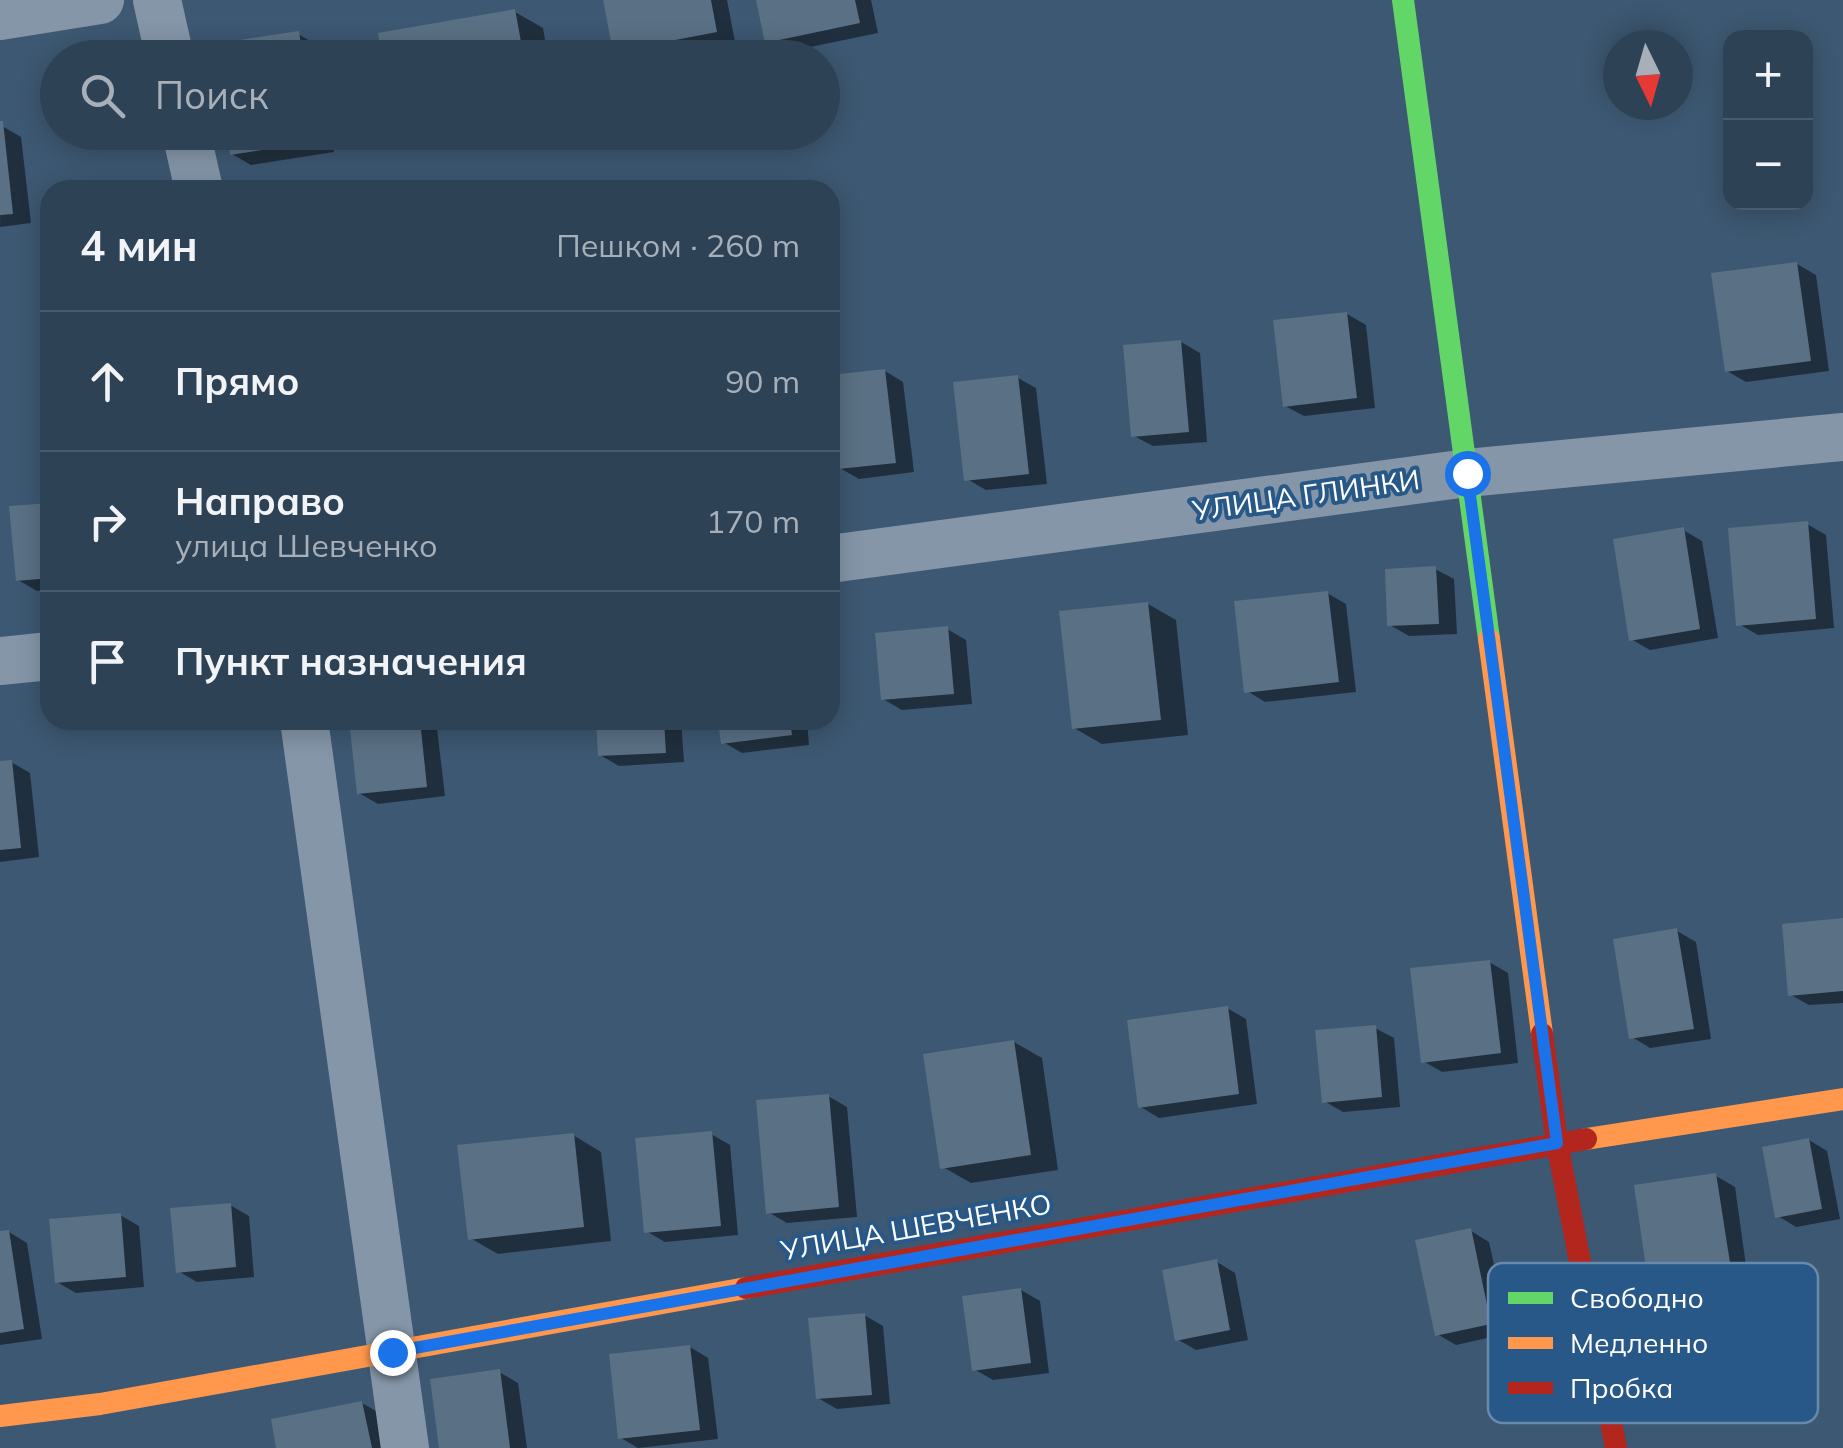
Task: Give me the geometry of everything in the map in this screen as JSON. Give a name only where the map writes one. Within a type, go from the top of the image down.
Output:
[{"type":"street","points":[[0,16],[100,0]]},
{"type":"street","points":[[157,0],[166,40]]},
{"type":"street","points":[[1403,0],[1557,1143],[1580,1263]]},
{"type":"street","points":[[190,150],[197,180]]},
{"type":"street","name":"УЛИЦА ГЛИНКИ","points":[[840,558],[1467,473],[1843,437]]},
{"type":"street","points":[[0,661],[40,657]]},
{"type":"street","points":[[305,730],[405,1448]]},
{"type":"street","name":"УЛИЦА ШЕВЧЕНКО","points":[[0,1416],[100,1404],[1557,1143],[1843,1099]]},
{"type":"street","points":[[1611,1423],[1616,1448]]},
{"type":"building","points":[[603,0],[711,0],[717,32],[675,40],[611,40]]},
{"type":"building","points":[[756,0],[855,0],[860,23],[764,40]]},
{"type":"building","points":[[515,9],[521,40],[379,40],[378,33]]},
{"type":"building","points":[[299,31],[300,40],[239,40]]},
{"type":"building","points":[[0,121],[13,214],[0,215]]},
{"type":"building","points":[[229,150],[263,150],[230,155]]},
{"type":"building","points":[[1797,262],[1811,361],[1725,372],[1711,273]]},
{"type":"building","points":[[1347,312],[1357,398],[1283,407],[1273,320]]},
{"type":"building","points":[[1181,340],[1189,432],[1131,437],[1123,345]]},
{"type":"building","points":[[885,369],[896,463],[840,469],[840,374]]},
{"type":"building","points":[[1018,375],[1029,474],[964,481],[953,382]]},
{"type":"building","points":[[40,504],[40,579],[16,581],[9,506]]},
{"type":"building","points":[[1808,521],[1816,619],[1736,626],[1728,528]]},
{"type":"building","points":[[1684,527],[1700,629],[1629,641],[1613,539]]},
{"type":"building","points":[[1436,566],[1439,624],[1387,626],[1385,569]]},
{"type":"building","points":[[1328,591],[1339,682],[1244,693],[1234,601]]},
{"type":"building","points":[[1148,602],[1161,720],[1072,729],[1059,611]]},
{"type":"building","points":[[948,626],[954,694],[881,700],[875,633]]},
{"type":"building","points":[[350,730],[421,730],[427,787],[357,794]]},
{"type":"building","points":[[597,730],[665,730],[666,753],[598,756]]},
{"type":"building","points":[[719,730],[791,730],[792,735],[721,744]]},
{"type":"building","points":[[12,760],[21,848],[0,850],[0,761]]},
{"type":"building","points":[[1843,918],[1843,991],[1788,996],[1782,924]]},
{"type":"building","points":[[1677,928],[1694,1029],[1629,1039],[1613,939]]},
{"type":"building","points":[[1490,960],[1501,1053],[1421,1063],[1410,968]]},
{"type":"building","points":[[1228,1006],[1239,1094],[1138,1108],[1127,1020]]},
{"type":"building","points":[[1376,1025],[1382,1097],[1322,1103],[1315,1030]]},
{"type":"building","points":[[1014,1040],[1031,1155],[940,1169],[923,1054]]},
{"type":"building","points":[[829,1094],[839,1207],[766,1214],[756,1100]]},
{"type":"building","points":[[712,1131],[721,1226],[644,1233],[635,1138]]},
{"type":"building","points":[[574,1133],[584,1227],[468,1240],[457,1145]]},
{"type":"building","points":[[1809,1138],[1822,1209],[1775,1218],[1762,1147]]},
{"type":"building","points":[[1716,1173],[1730,1263],[1645,1263],[1634,1185]]},
{"type":"building","points":[[231,1203],[236,1267],[176,1273],[170,1208]]},
{"type":"building","points":[[121,1213],[126,1277],[55,1283],[49,1219]]},
{"type":"building","points":[[1471,1228],[1488,1325],[1435,1336],[1415,1240]]},
{"type":"building","points":[[9,1230],[24,1329],[0,1333],[0,1231]]},
{"type":"building","points":[[1217,1259],[1230,1330],[1175,1341],[1162,1270]]},
{"type":"building","points":[[1021,1288],[1031,1363],[972,1371],[962,1296]]},
{"type":"building","points":[[865,1313],[872,1395],[816,1399],[808,1318]]},
{"type":"building","points":[[690,1345],[700,1430],[618,1439],[609,1354]]},
{"type":"building","points":[[500,1369],[510,1448],[439,1448],[430,1379]]},
{"type":"building","points":[[362,1401],[372,1448],[276,1448],[271,1419]]},
{"type":"traffic: fast","points":[[1403,0],[1489,639]]},
{"type":"traffic: slow","points":[[1489,639],[1542,1034]]},
{"type":"traffic: slow","points":[[1586,1139],[1843,1099]]},
{"type":"traffic: slow","points":[[0,1416],[100,1404],[746,1288]]},
{"type":"traffic: jam","points":[[1542,1034],[1557,1143],[1580,1263]]},
{"type":"traffic: jam","points":[[746,1288],[1586,1139]]},
{"type":"traffic: jam","points":[[1611,1423],[1616,1448]]},
{"type":"route","points":[[392,1352],[1557,1143],[1467,473]]}]
